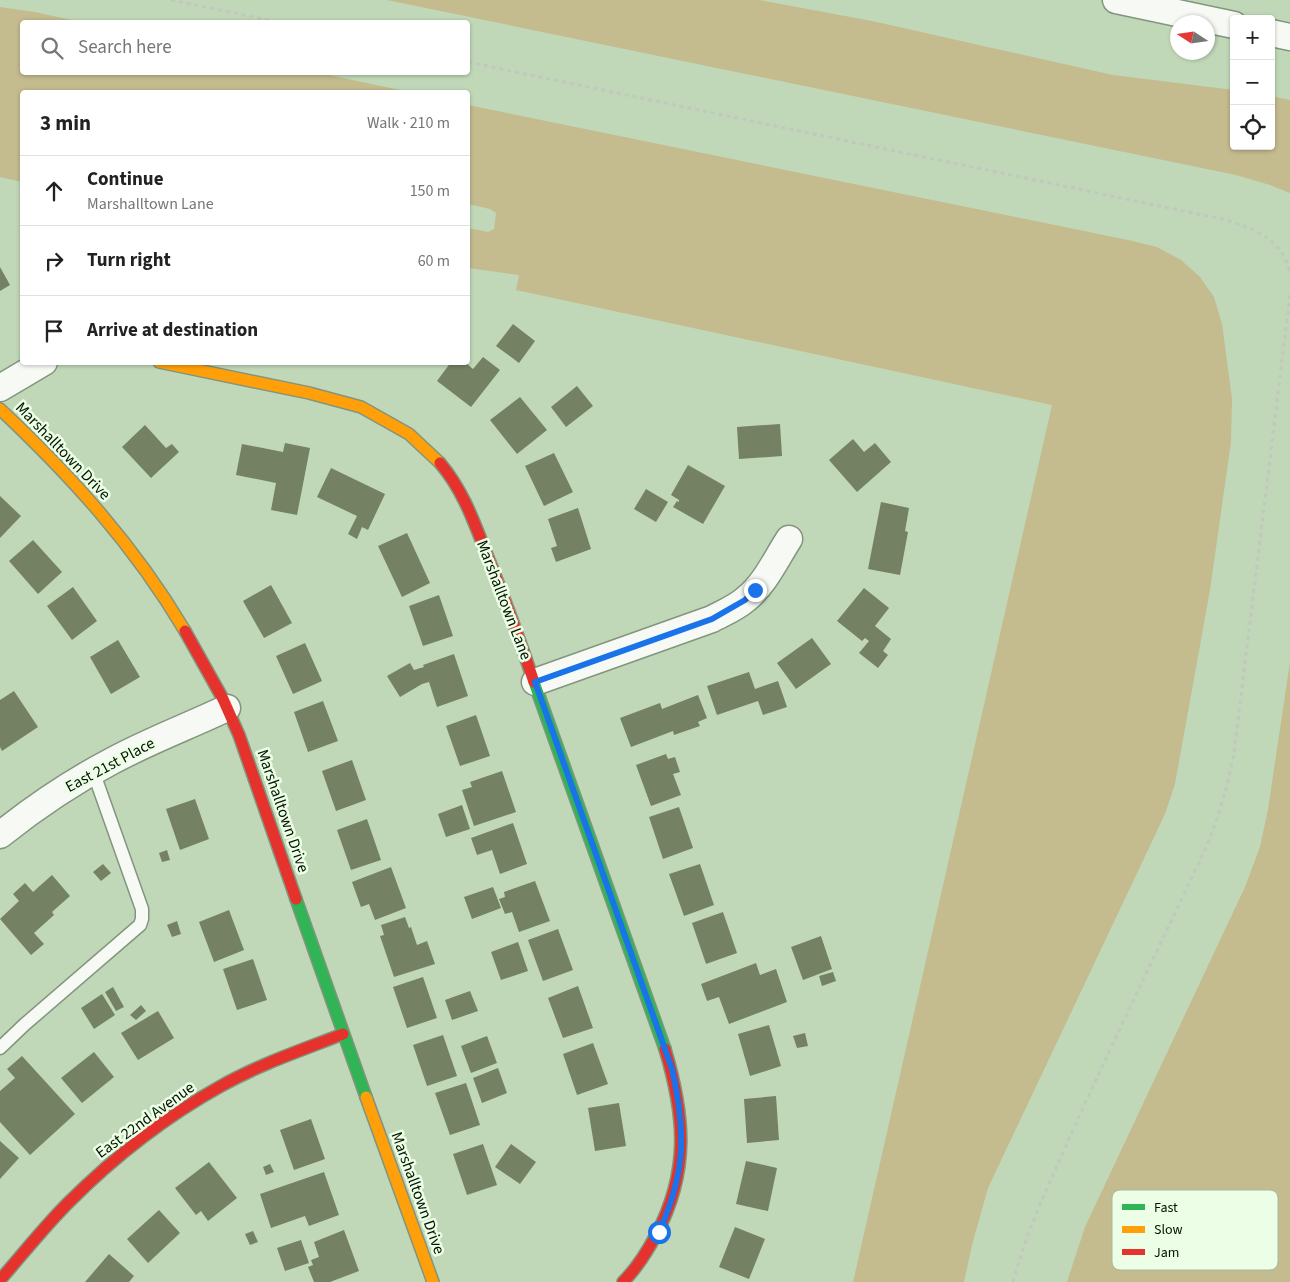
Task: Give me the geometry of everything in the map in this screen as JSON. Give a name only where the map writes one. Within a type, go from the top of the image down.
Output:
[{"type":"street","points":[[1116,0],[1230,24]]},
{"type":"street","points":[[1275,34],[1290,37]]},
{"type":"street","points":[[0,388],[39,365]]},
{"type":"street","name":"Marshalltown Lane","points":[[172,365],[341,401],[361,407],[380,416],[420,442],[449,474],[464,498],[500,586],[661,1035],[672,1069],[679,1103],[682,1134],[676,1187],[659,1232],[646,1253],[623,1282]]},
{"type":"street","name":"Marshalltown Drive","points":[[0,408],[64,471],[128,547],[177,618],[228,708],[433,1282]]},
{"type":"street","points":[[535,682],[712,619],[726,612],[745,600],[755,590],[789,539]]},
{"type":"street","name":"East 21st Place","points":[[0,835],[57,792],[93,771],[131,751],[228,708]]},
{"type":"street","name":"East 22nd Avenue","points":[[0,1280],[66,1205],[100,1172],[135,1144],[184,1109],[221,1086],[261,1066],[343,1034]]},
{"type":"lane","points":[[0,1048],[24,1025],[140,926],[142,909],[93,771]]},
{"type":"path","points":[[171,0],[268,20]]},
{"type":"path","points":[[470,62],[1222,219],[1247,226],[1273,241],[1282,252],[1290,273]]},
{"type":"path","points":[[1013,1282],[1024,1246],[1042,1200],[1115,1038],[1207,846],[1224,798],[1235,744],[1290,295]]},
{"type":"shaded area","points":[[387,0],[759,0],[872,21],[1113,75],[1230,90],[1230,150],[1275,150],[1275,97],[1290,100],[1290,193],[1236,175]]},
{"type":"shaded area","points":[[0,7],[72,20],[20,20],[20,75],[329,75],[400,90],[20,90],[20,182],[0,177]]},
{"type":"shaded area","points":[[470,105],[1157,247],[1181,260],[1200,277],[1214,297],[1222,324],[1232,399],[1231,442],[1210,590],[1175,784],[1165,814],[988,1188],[964,1282],[853,1282],[1052,405],[516,290],[519,275],[470,268],[470,228],[488,232],[494,229],[496,213],[490,209],[470,204]]},
{"type":"shaded area","points":[[1290,662],[1290,1282],[1067,1282],[1085,1227],[1245,887],[1260,847],[1268,809]]},
{"type":"building","points":[[0,267],[10,285],[0,291]]},
{"type":"building","points":[[513,324],[535,341],[519,363],[496,346]]},
{"type":"building","points":[[483,357],[500,370],[471,407],[437,381],[449,365],[468,365],[473,369]]},
{"type":"building","points":[[577,386],[593,406],[566,427],[551,407]]},
{"type":"building","points":[[520,397],[547,430],[517,454],[490,420]]},
{"type":"building","points":[[780,424],[782,456],[739,459],[737,427]]},
{"type":"building","points":[[145,425],[166,448],[172,444],[179,452],[151,478],[122,447]]},
{"type":"building","points":[[853,439],[864,452],[875,443],[891,462],[857,492],[829,460]]},
{"type":"building","points":[[285,443],[310,448],[297,515],[271,510],[276,483],[236,475],[242,444],[283,452]]},
{"type":"building","points":[[554,453],[573,492],[544,506],[525,466]]},
{"type":"building","points":[[688,465],[725,486],[703,524],[673,507],[679,500],[671,495]]},
{"type":"building","points":[[331,468],[385,494],[368,530],[362,527],[357,539],[348,534],[357,516],[317,497]]},
{"type":"building","points":[[646,489],[668,502],[656,522],[634,509]]},
{"type":"building","points":[[0,496],[21,516],[0,538]]},
{"type":"building","points":[[881,502],[909,508],[905,531],[908,532],[900,575],[868,569]]},
{"type":"building","points":[[578,508],[591,549],[556,562],[551,548],[557,546],[548,519]]},
{"type":"building","points":[[407,533],[430,583],[402,597],[378,546]]},
{"type":"building","points":[[33,540],[62,572],[38,594],[9,561]]},
{"type":"building","points":[[271,585],[292,623],[264,638],[243,601]]},
{"type":"building","points":[[73,587],[97,621],[72,640],[47,606]]},
{"type":"building","points":[[864,588],[889,608],[875,626],[891,639],[883,651],[888,655],[878,668],[859,653],[869,641],[865,638],[862,641],[837,621]]},
{"type":"building","points":[[439,595],[453,636],[423,646],[409,606]]},
{"type":"building","points":[[812,638],[831,664],[796,689],[777,663]]},
{"type":"building","points":[[118,640],[140,677],[111,694],[90,657]]},
{"type":"building","points":[[305,643],[322,681],[293,694],[276,656]]},
{"type":"building","points":[[454,654],[468,696],[437,707],[429,682],[400,697],[387,676],[410,663],[414,670]]},
{"type":"building","points":[[749,672],[755,689],[778,681],[787,707],[763,715],[758,701],[717,715],[707,686]]},
{"type":"building","points":[[14,691],[38,727],[2,751],[0,747],[0,700]]},
{"type":"building","points":[[698,695],[707,718],[698,722],[700,726],[674,735],[673,731],[631,747],[620,718],[660,703],[662,709]]},
{"type":"building","points":[[323,701],[338,741],[308,752],[294,712]]},
{"type":"building","points":[[476,715],[490,756],[460,766],[446,726]]},
{"type":"building","points":[[666,754],[668,759],[675,757],[680,772],[673,774],[681,795],[651,806],[636,765]]},
{"type":"building","points":[[352,760],[366,800],[336,811],[322,771]]},
{"type":"building","points":[[502,771],[516,812],[474,826],[462,790],[472,787],[470,782]]},
{"type":"building","points":[[195,799],[209,839],[180,850],[166,809]]},
{"type":"building","points":[[462,805],[470,829],[446,837],[438,814]]},
{"type":"building","points":[[679,807],[693,848],[663,859],[649,817]]},
{"type":"building","points":[[367,819],[381,860],[351,870],[337,830]]},
{"type":"building","points":[[513,823],[527,864],[500,874],[492,850],[477,855],[471,838]]},
{"type":"building","points":[[167,850],[170,860],[162,862],[159,853]]},
{"type":"building","points":[[103,864],[111,873],[101,881],[93,872]]},
{"type":"building","points":[[700,864],[714,905],[684,916],[669,874]]},
{"type":"building","points":[[391,867],[406,908],[375,920],[369,904],[361,907],[352,882]]},
{"type":"building","points":[[52,875],[70,896],[52,912],[54,915],[34,933],[44,944],[31,955],[0,919],[19,901],[13,894],[25,883],[33,892]]},
{"type":"building","points":[[535,881],[550,921],[519,932],[512,912],[505,914],[499,899],[505,897],[504,892]]},
{"type":"building","points":[[493,887],[501,908],[472,919],[464,897]]},
{"type":"building","points":[[229,910],[244,950],[214,962],[199,922]]},
{"type":"building","points":[[723,912],[737,953],[706,964],[692,923]]},
{"type":"building","points":[[405,917],[409,928],[411,927],[417,945],[427,941],[435,964],[394,977],[380,936],[384,935],[381,925]]},
{"type":"building","points":[[177,921],[181,934],[172,937],[167,925]]},
{"type":"building","points":[[558,929],[573,970],[543,981],[528,940]]},
{"type":"building","points":[[821,936],[832,969],[803,980],[791,947]]},
{"type":"building","points":[[518,942],[528,971],[501,980],[491,952]]},
{"type":"building","points":[[253,959],[267,1000],[237,1010],[223,969]]},
{"type":"building","points":[[756,963],[760,975],[776,969],[787,1002],[729,1024],[719,997],[707,1001],[701,984]]},
{"type":"building","points":[[833,972],[836,981],[822,986],[819,976]]},
{"type":"building","points":[[423,977],[437,1018],[407,1028],[393,987]]},
{"type":"building","points":[[578,986],[593,1028],[563,1038],[548,998]]},
{"type":"building","points":[[113,987],[124,1007],[116,1011],[105,992]]},
{"type":"building","points":[[470,991],[478,1011],[452,1020],[445,1000]]},
{"type":"building","points":[[102,994],[115,1015],[94,1029],[81,1008]]},
{"type":"building","points":[[141,1005],[146,1011],[136,1020],[130,1015]]},
{"type":"building","points":[[158,1011],[174,1038],[138,1060],[121,1033]]},
{"type":"building","points":[[769,1025],[781,1066],[750,1076],[738,1034]]},
{"type":"building","points":[[805,1033],[808,1046],[797,1048],[793,1036]]},
{"type":"building","points":[[443,1035],[457,1076],[427,1086],[413,1045]]},
{"type":"building","points":[[487,1036],[497,1063],[471,1073],[461,1046]]},
{"type":"building","points":[[593,1043],[608,1084],[577,1095],[563,1054]]},
{"type":"building","points":[[94,1052],[114,1077],[82,1103],[61,1078]]},
{"type":"building","points":[[22,1056],[75,1114],[30,1155],[0,1122],[0,1091],[15,1078],[7,1069]]},
{"type":"building","points":[[498,1068],[507,1093],[482,1103],[473,1078]]},
{"type":"building","points":[[466,1083],[480,1125],[450,1135],[435,1093]]},
{"type":"building","points":[[776,1096],[779,1140],[747,1143],[744,1099]]},
{"type":"building","points":[[619,1103],[626,1146],[595,1151],[588,1108]]},
{"type":"building","points":[[311,1119],[325,1159],[294,1170],[280,1130]]},
{"type":"building","points":[[0,1141],[19,1158],[0,1179]]},
{"type":"building","points":[[483,1144],[497,1185],[467,1195],[453,1154]]},
{"type":"building","points":[[511,1144],[536,1162],[520,1184],[495,1167]]},
{"type":"building","points":[[746,1161],[777,1168],[768,1211],[736,1204]]},
{"type":"building","points":[[209,1162],[237,1198],[208,1221],[201,1211],[196,1215],[175,1188]]},
{"type":"building","points":[[270,1164],[274,1172],[266,1175],[263,1167]]},
{"type":"building","points":[[324,1172],[339,1215],[309,1226],[305,1216],[271,1228],[260,1194]]},
{"type":"building","points":[[159,1210],[180,1233],[148,1263],[127,1239]]},
{"type":"building","points":[[735,1227],[765,1239],[749,1279],[719,1267]]},
{"type":"building","points":[[344,1230],[359,1271],[330,1282],[314,1282],[308,1267],[313,1265],[311,1260],[319,1257],[314,1242]]},
{"type":"building","points":[[253,1231],[258,1242],[250,1245],[245,1234]]},
{"type":"building","points":[[301,1240],[309,1263],[285,1271],[277,1248]]},
{"type":"building","points":[[109,1254],[134,1276],[129,1282],[85,1282]]},
{"type":"traffic: fast","points":[[534,682],[665,1049]]},
{"type":"traffic: fast","points":[[296,899],[366,1097]]},
{"type":"traffic: slow","points":[[174,365],[309,393],[361,407],[409,434],[440,463]]},
{"type":"traffic: slow","points":[[0,409],[52,460],[100,513],[145,570],[185,631]]},
{"type":"traffic: slow","points":[[366,1097],[433,1282]]},
{"type":"traffic: jam","points":[[440,463],[455,483],[471,516],[534,682]]},
{"type":"traffic: jam","points":[[185,631],[223,699],[239,735],[296,899]]},
{"type":"traffic: jam","points":[[0,1280],[68,1203],[140,1139],[200,1098],[236,1078],[343,1034]]},
{"type":"traffic: jam","points":[[623,1282],[641,1260],[656,1235],[675,1188],[679,1166],[680,1120],[677,1097],[665,1049]]},
{"type":"route","points":[[659,1232],[676,1187],[680,1165],[682,1134],[679,1103],[672,1069],[535,682],[712,619],[745,600],[755,590]]}]
